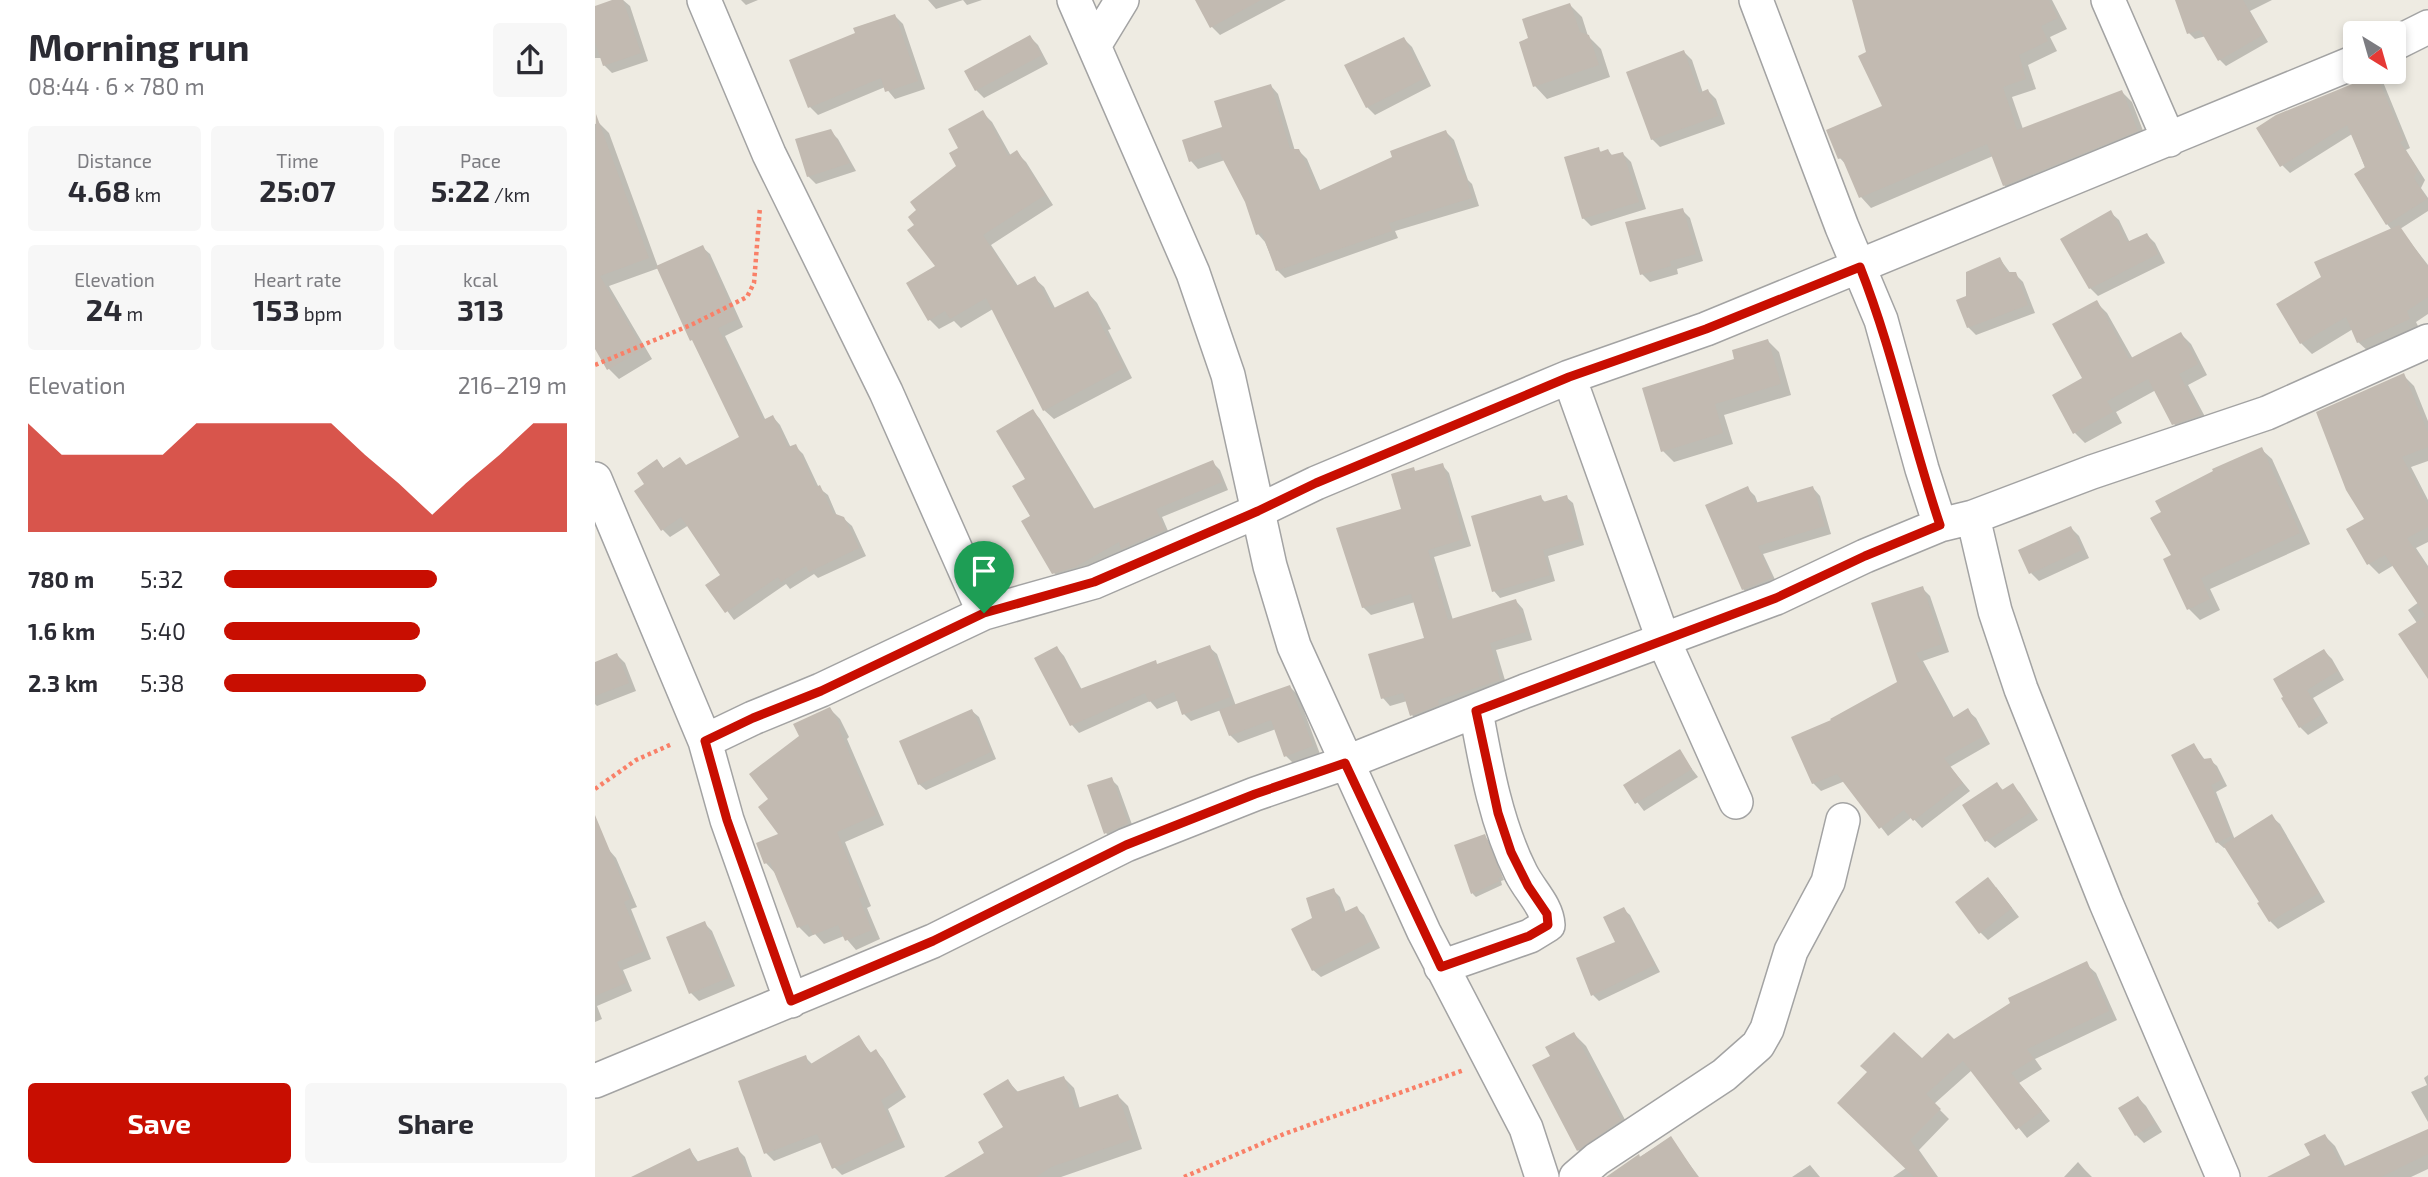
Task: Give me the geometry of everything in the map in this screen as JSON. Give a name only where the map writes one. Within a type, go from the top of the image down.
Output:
[{"type":"street","points":[[704,0],[769,154],[886,392],[984,613]]},
{"type":"street","points":[[1074,0],[1193,272],[1228,375],[1269,566],[1285,622],[1345,763],[1441,967],[1526,1128],[1542,1177]]},
{"type":"street","points":[[1094,46],[1122,0]]},
{"type":"street","points":[[1756,0],[1842,227],[1881,320],[1940,525]]},
{"type":"street","points":[[2108,0],[2169,140]]},
{"type":"street","points":[[2406,38],[2428,27]]},
{"type":"street","points":[[703,736],[821,691],[984,613],[1094,582],[1316,483],[1569,377],[1706,329],[2343,67]]},
{"type":"street","points":[[595,1081],[933,941],[1126,845],[1776,598],[1865,556],[1940,525],[1973,517],[2092,472],[2267,413],[2428,341]]},
{"type":"street","points":[[1569,377],[1663,639],[1736,802]]},
{"type":"street","points":[[595,479],[703,736],[727,820],[791,1001]]},
{"type":"street","points":[[1973,517],[1995,611],[2021,689],[2106,903],[2223,1177]]},
{"type":"street","points":[[1441,967],[1529,936],[1548,925],[1547,914],[1528,886],[1511,852],[1498,813],[1476,711]]},
{"type":"street","points":[[1576,1177],[1597,1159],[1724,1075],[1758,1045],[1767,1029],[1791,951],[1828,882],[1843,820]]},
{"type":"path","points":[[595,365],[693,324],[747,297],[754,283],[760,197]]},
{"type":"path","points":[[595,789],[636,760],[703,736]]},
{"type":"path","points":[[1184,1177],[1284,1134],[1491,1060]]},
{"type":"building","points":[[612,0],[623,0],[641,53],[603,66],[595,42],[595,6]]},
{"type":"building","points":[[1195,0],[1261,0],[1210,28]]},
{"type":"building","points":[[1852,0],[2049,0],[2058,18],[2041,26],[2048,41],[2019,55],[2026,79],[2003,87],[2017,130],[2122,90],[2138,131],[2003,186],[1987,144],[1859,198],[1842,158],[1838,159],[1826,130],[1882,106],[1858,56],[1866,52]]},
{"type":"building","points":[[2175,0],[2243,0],[2263,35],[2218,61],[2200,30],[2187,34]]},
{"type":"building","points":[[1570,3],[1580,32],[1589,35],[1599,65],[1533,87],[1519,42],[1528,38],[1522,19]]},
{"type":"building","points":[[895,14],[918,81],[885,92],[881,78],[808,108],[789,60],[855,33],[853,28]]},
{"type":"building","points":[[1030,35],[1042,55],[975,91],[964,71]]},
{"type":"building","points":[[1404,37],[1425,78],[1366,108],[1344,65]]},
{"type":"building","points":[[1684,50],[1699,93],[1708,89],[1718,116],[1651,140],[1626,72]]},
{"type":"building","points":[[1271,84],[1290,149],[1299,149],[1318,191],[1392,157],[1390,151],[1446,130],[1472,198],[1389,223],[1392,231],[1276,271],[1262,233],[1256,235],[1245,202],[1219,152],[1189,162],[1182,140],[1222,127],[1214,101]]},
{"type":"building","points":[[2352,84],[2380,84],[2404,140],[2400,142],[2418,170],[2414,178],[2427,199],[2386,225],[2354,174],[2365,167],[2347,125],[2280,167],[2256,128],[2276,115]]},
{"type":"building","points":[[983,110],[1008,156],[1017,150],[1045,195],[983,235],[1016,286],[1035,276],[1052,309],[1088,291],[1102,319],[1099,321],[1124,368],[1043,411],[986,298],[950,319],[945,311],[928,321],[906,283],[935,266],[907,230],[914,225],[908,217],[916,210],[910,202],[956,166],[949,153],[958,148],[948,129]]},
{"type":"building","points":[[596,114],[649,258],[600,276],[643,349],[607,370],[595,349]]},
{"type":"building","points":[[831,129],[850,163],[807,177],[795,139]]},
{"type":"building","points":[[1599,147],[1600,152],[1608,149],[1611,155],[1623,152],[1639,202],[1582,219],[1564,157]]},
{"type":"building","points":[[1683,208],[1696,254],[1670,261],[1671,266],[1640,275],[1625,222]]},
{"type":"building","points":[[2111,210],[2127,242],[2147,233],[2158,254],[2089,289],[2060,239]]},
{"type":"building","points":[[2399,225],[2428,267],[2428,297],[2407,311],[2410,319],[2357,343],[2346,317],[2300,344],[2276,304],[2321,277],[2314,262]]},
{"type":"building","points":[[703,245],[737,319],[718,328],[763,420],[773,415],[788,447],[796,444],[816,487],[820,485],[833,513],[844,517],[859,548],[809,572],[806,566],[781,582],[778,577],[725,613],[705,585],[720,575],[681,517],[661,531],[634,491],[644,484],[637,473],[657,459],[663,468],[680,457],[686,465],[739,437],[692,340],[690,341],[656,266]]},
{"type":"building","points":[[2000,257],[2007,272],[2016,272],[2028,305],[1967,328],[1956,300],[1966,296],[1966,272]]},
{"type":"building","points":[[2097,300],[2129,359],[2181,332],[2198,364],[2179,374],[2201,415],[2172,425],[2148,379],[2107,401],[2113,412],[2073,434],[2052,395],[2082,378],[2052,324]]},
{"type":"building","points":[[1768,339],[1781,384],[1715,404],[1723,433],[1661,452],[1642,388],[1734,359],[1732,350]]},
{"type":"building","points":[[2404,373],[2428,433],[2428,447],[2402,457],[2428,506],[2428,527],[2407,538],[2428,569],[2428,679],[2398,634],[2426,616],[2385,555],[2367,565],[2346,529],[2364,519],[2346,490],[2316,412]]},
{"type":"building","points":[[1033,409],[1093,509],[1213,460],[1222,482],[1156,509],[1165,530],[1121,549],[1119,542],[1075,567],[1052,574],[1021,521],[1030,516],[1012,486],[1025,479],[996,431]]},
{"type":"building","points":[[2262,447],[2300,533],[2201,578],[2210,599],[2187,610],[2163,559],[2171,555],[2150,518],[2161,512],[2155,501],[2213,471],[2212,469]]},
{"type":"building","points":[[1443,463],[1464,539],[1428,550],[1448,620],[1516,599],[1526,632],[1490,643],[1500,680],[1438,700],[1439,705],[1410,716],[1403,693],[1381,699],[1368,654],[1424,638],[1411,594],[1362,608],[1336,528],[1401,509],[1391,474]]},
{"type":"building","points":[[1748,486],[1755,503],[1813,486],[1825,526],[1758,546],[1772,578],[1742,590],[1705,505]]},
{"type":"building","points":[[1541,495],[1543,502],[1567,495],[1579,539],[1543,550],[1550,575],[1492,592],[1471,516]]},
{"type":"building","points":[[2071,526],[2082,550],[2029,574],[2018,550]]},
{"type":"building","points":[[1923,586],[1942,644],[1916,653],[1952,718],[1968,708],[1984,736],[1944,758],[1963,783],[1913,821],[1904,810],[1879,829],[1837,774],[1812,784],[1791,737],[1831,720],[1897,682],[1871,603]]},
{"type":"building","points":[[1210,645],[1230,697],[1182,715],[1174,692],[1149,702],[1145,693],[1070,726],[1034,658],[1057,646],[1080,689],[1156,660],[1157,664]]},
{"type":"building","points":[[2324,649],[2338,671],[2307,690],[2321,715],[2299,728],[2273,679]]},
{"type":"building","points":[[617,653],[629,683],[595,696],[595,662]]},
{"type":"building","points":[[1290,685],[1313,746],[1284,757],[1271,720],[1229,736],[1219,710]]},
{"type":"building","points":[[830,707],[841,727],[839,729],[876,815],[837,832],[863,897],[859,898],[872,930],[845,941],[838,925],[813,935],[808,924],[797,928],[770,862],[764,864],[756,843],[778,834],[758,807],[768,799],[749,774],[799,736],[793,724]]},
{"type":"building","points":[[972,709],[991,752],[918,785],[899,741]]},
{"type":"building","points":[[2194,743],[2203,759],[2211,758],[2222,780],[2211,785],[2231,836],[2216,843],[2171,755]]},
{"type":"building","points":[[1680,749],[1692,769],[1635,804],[1623,785]]},
{"type":"building","points":[[1112,777],[1128,823],[1104,834],[1087,785]]},
{"type":"building","points":[[1997,782],[2002,790],[2013,783],[2031,812],[1985,842],[1962,805]]},
{"type":"building","points":[[2272,814],[2319,893],[2269,922],[2223,845]]},
{"type":"building","points":[[595,815],[630,899],[624,902],[644,951],[617,962],[626,983],[595,996]]},
{"type":"building","points":[[1485,834],[1502,877],[1498,878],[1500,881],[1471,894],[1454,845]]},
{"type":"building","points":[[1988,877],[2012,908],[1979,934],[1955,902]]},
{"type":"building","points":[[1334,888],[1342,913],[1357,906],[1374,940],[1312,971],[1291,929],[1312,918],[1306,898]]},
{"type":"building","points":[[1624,907],[1655,965],[1591,996],[1576,958],[1615,942],[1603,917]]},
{"type":"building","points":[[705,921],[728,978],[689,994],[666,937]]},
{"type":"building","points":[[2087,961],[2109,1011],[2027,1049],[2034,1059],[2011,1073],[2042,1111],[2016,1130],[1963,1061],[1926,1094],[1941,1109],[1910,1140],[1937,1177],[1914,1177],[1837,1103],[1867,1072],[1860,1066],[1894,1032],[1922,1058],[1948,1033],[1954,1039],[2010,1003],[2008,998]]},
{"type":"building","points":[[1574,1032],[1621,1120],[1577,1151],[1532,1065],[1550,1056],[1545,1047]]},
{"type":"building","points":[[859,1035],[870,1053],[876,1049],[900,1089],[881,1100],[898,1139],[832,1169],[817,1134],[764,1154],[738,1081],[806,1055],[809,1065]]},
{"type":"building","points":[[1064,1076],[1075,1109],[1118,1094],[1133,1139],[1051,1167],[1036,1177],[944,1177],[984,1153],[978,1142],[1003,1127],[983,1094],[1008,1079],[1016,1092]]},
{"type":"building","points":[[2138,1096],[2155,1123],[2135,1136],[2118,1108]]},
{"type":"building","points":[[2428,1129],[2428,1154],[2381,1177],[2267,1177],[2310,1155],[2304,1144],[2325,1134],[2342,1167]]},
{"type":"building","points":[[1671,1136],[1698,1177],[1606,1177],[1639,1154],[1640,1157]]},
{"type":"building","points":[[738,1147],[749,1177],[631,1177],[690,1148],[696,1162]]},
{"type":"route","points":[[1860,267],[1881,320],[1940,525],[1865,556],[1776,598],[1476,711],[1498,813],[1511,852],[1528,886],[1547,914],[1548,925],[1529,936],[1441,967],[1345,763],[1255,794],[1126,845],[933,941],[791,1001],[727,820],[705,741],[753,718],[821,691],[984,613],[1094,582],[1316,483],[1569,377],[1706,329],[1860,267]]}]
